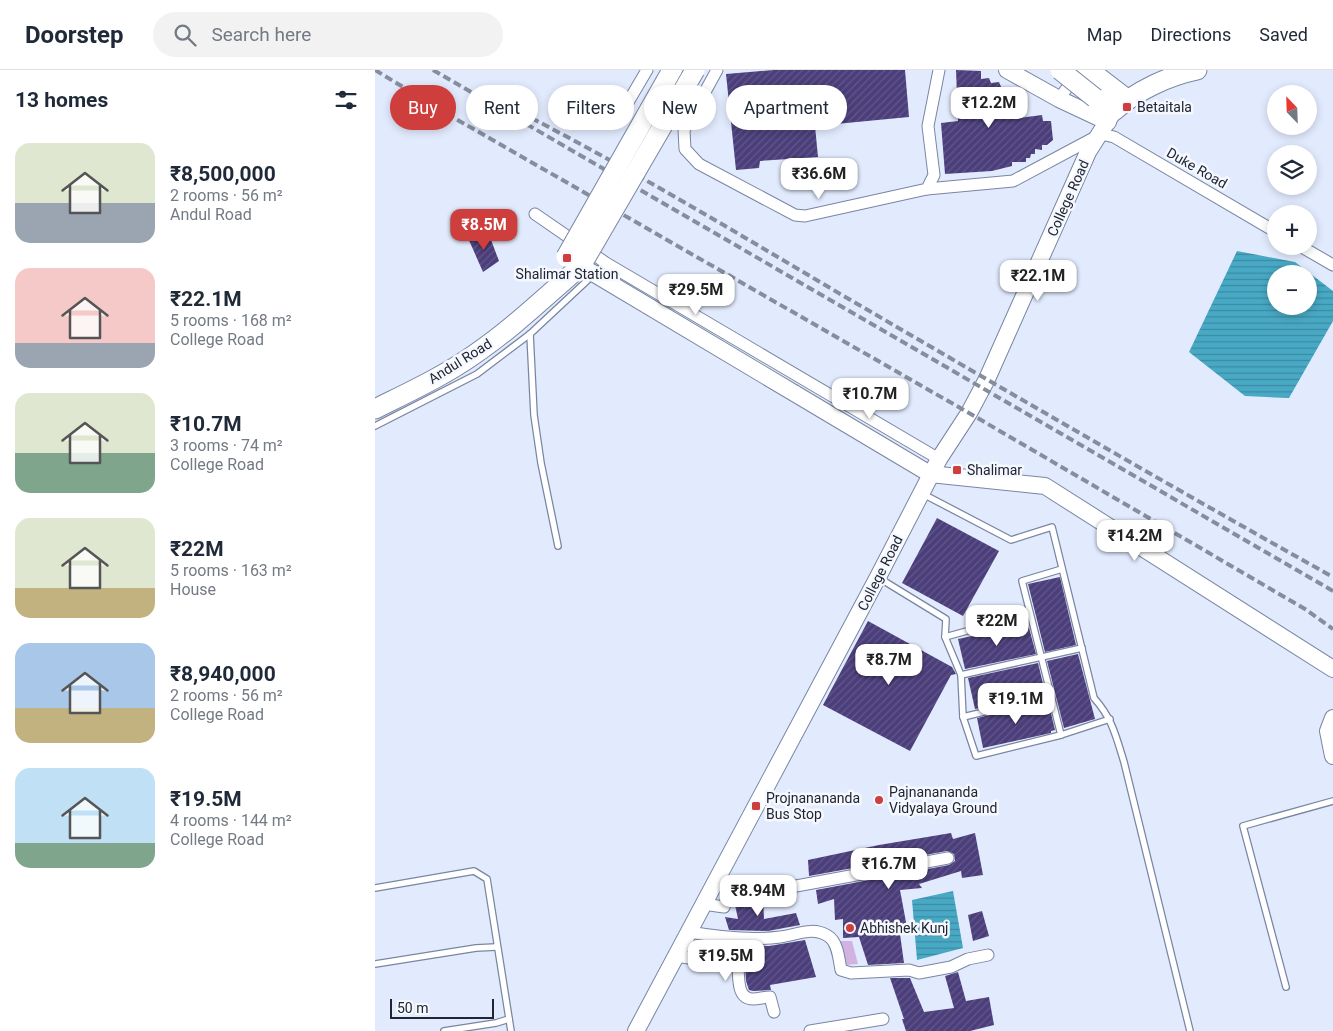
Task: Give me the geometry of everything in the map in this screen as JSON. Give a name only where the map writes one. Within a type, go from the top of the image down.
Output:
[{"type":"main road","points":[[574,262],[672,70]]},
{"type":"main road","points":[[574,262],[695,70]]},
{"type":"main road","points":[[1060,70],[1100,90]]},
{"type":"main road","points":[[1089,70],[1113,117],[1157,84],[1193,70]]},
{"type":"main road","name":"Andul Road","points":[[375,409],[432,381],[474,355],[538,303],[574,262]]},
{"type":"street","points":[[634,92],[647,70]]},
{"type":"street","points":[[717,70],[684,130],[685,149],[699,164],[795,215],[805,216],[927,189],[1013,181],[1113,117]]},
{"type":"street","points":[[927,189],[934,175],[928,126],[939,70]]},
{"type":"street","points":[[1007,70],[1059,99],[1113,117]]},
{"type":"street","points":[[1059,99],[1080,70]]},
{"type":"street","name":"Duke Road","points":[[1113,117],[1114,137],[1267,227]]},
{"type":"street","name":"College Road","points":[[636,1031],[878,577],[930,474],[969,413],[987,379],[1088,152],[1113,117]]},
{"type":"street","points":[[535,214],[606,263],[939,459]]},
{"type":"street","points":[[1316,255],[1333,265]]},
{"type":"street","points":[[574,262],[930,474],[1045,486],[1333,669]]},
{"type":"street","points":[[1333,718],[1329,730],[1333,756]]},
{"type":"street","points":[[703,904],[725,908],[730,890],[769,891],[948,858]]},
{"type":"street","points":[[689,932],[758,939],[781,937],[811,930],[831,937],[837,950],[841,970],[851,972],[909,970],[919,973],[951,967],[968,959],[988,955]]},
{"type":"street","points":[[676,956],[738,967],[741,994],[745,998],[753,999],[769,997],[774,1012]]},
{"type":"street","points":[[810,1031],[846,1028],[883,1019]]},
{"type":"lane","points":[[375,426],[477,374],[530,334],[606,263]]},
{"type":"lane","points":[[530,334],[534,415],[541,463],[558,546]]},
{"type":"lane","points":[[921,493],[1011,540],[1052,527],[1094,698],[1110,719],[1124,762],[1190,1031]]},
{"type":"lane","points":[[1061,735],[1022,581],[1062,569]]},
{"type":"lane","points":[[878,577],[946,619],[945,637],[961,675],[963,717],[976,756],[1061,735],[1110,719]]},
{"type":"lane","points":[[945,637],[1029,614]]},
{"type":"lane","points":[[961,675],[1082,648]]},
{"type":"lane","points":[[963,717],[1050,696]]},
{"type":"lane","points":[[1286,987],[1243,826],[1333,802]]},
{"type":"lane","points":[[375,888],[473,871],[487,879],[496,947],[511,1031]]},
{"type":"lane","points":[[375,964],[476,948],[496,947]]},
{"type":"lane","points":[[444,1031],[496,1023],[509,1019]]},
{"type":"shaded area","points":[[839,941],[852,941],[858,964],[846,965]]},
{"type":"water","points":[[1237,251],[1295,262],[1299,265],[1267,265],[1267,315],[1317,315],[1317,279],[1333,291],[1333,321],[1289,398],[1245,396],[1189,352]]},
{"type":"water","points":[[953,891],[963,948],[917,960],[912,900]]},
{"type":"building","points":[[774,70],[905,70],[909,117],[847,123],[847,85],[727,85],[726,74]]},
{"type":"building","points":[[956,70],[981,71],[981,79],[989,78],[991,83],[999,82],[1002,89],[1007,89],[1008,94],[1013,94],[1013,101],[1017,101],[1019,118],[1042,115],[1043,121],[1051,121],[1053,140],[1047,145],[1042,145],[1042,150],[1035,149],[1035,154],[1031,154],[1030,158],[1026,158],[1026,162],[1012,162],[1012,166],[992,171],[945,174],[941,123],[958,121]]},
{"type":"building","points":[[732,130],[815,130],[818,157],[760,161],[759,168],[736,170]]},
{"type":"building","points":[[488,232],[499,261],[483,272],[468,238]]},
{"type":"building","points":[[937,518],[999,551],[963,616],[902,583]]},
{"type":"building","points":[[1060,577],[1076,645],[1045,652],[1028,584]]},
{"type":"building","points":[[868,621],[952,667],[956,674],[951,675],[910,751],[823,705]]},
{"type":"building","points":[[1028,624],[1036,654],[965,669],[958,639]]},
{"type":"building","points":[[1078,654],[1095,719],[1064,728],[1047,661]]},
{"type":"building","points":[[1038,663],[1045,692],[975,709],[968,678]]},
{"type":"building","points":[[1048,701],[1055,730],[1051,731],[1051,733],[983,748],[977,718]]},
{"type":"building","points":[[951,833],[953,839],[975,833],[983,875],[962,878],[961,871],[919,884],[922,888],[900,890],[908,933],[900,934],[904,963],[868,965],[859,937],[843,938],[843,919],[835,920],[834,899],[818,904],[816,890],[949,865],[955,861],[954,854],[947,851],[809,876],[808,860],[879,845]]},
{"type":"building","points":[[735,898],[763,898],[764,919],[796,913],[800,925],[768,931],[729,930],[725,917],[738,919]]},
{"type":"building","points":[[982,911],[989,936],[973,941],[968,915]]},
{"type":"building","points":[[805,940],[816,977],[770,985],[771,990],[749,990],[745,966],[742,961],[747,950],[736,952],[734,945],[769,946]]},
{"type":"building","points":[[958,972],[966,1001],[989,997],[994,1025],[970,1031],[906,1031],[902,1019],[904,1019],[890,978],[910,978],[924,1012],[954,1008],[945,976]]},
{"type":"railway","points":[[375,70],[456,119],[969,413],[1305,609],[1333,629]]},
{"type":"railway","points":[[433,70],[1333,591]]},
{"type":"railway","points":[[538,122],[677,198],[1087,437],[1333,577]]},
{"type":"place","name":"Betaitala","points":[[1127,107]]},
{"type":"place","name":"Shalimar Station","points":[[567,258]]},
{"type":"place","name":"Shalimar","points":[[957,470]]},
{"type":"place","name":"Pajnanananda Vidyalaya Ground","points":[[879,800]]},
{"type":"place","name":"Projnanananda Bus Stop","points":[[756,806]]},
{"type":"place","name":"Abhishek Kunj","points":[[850,928]]}]
